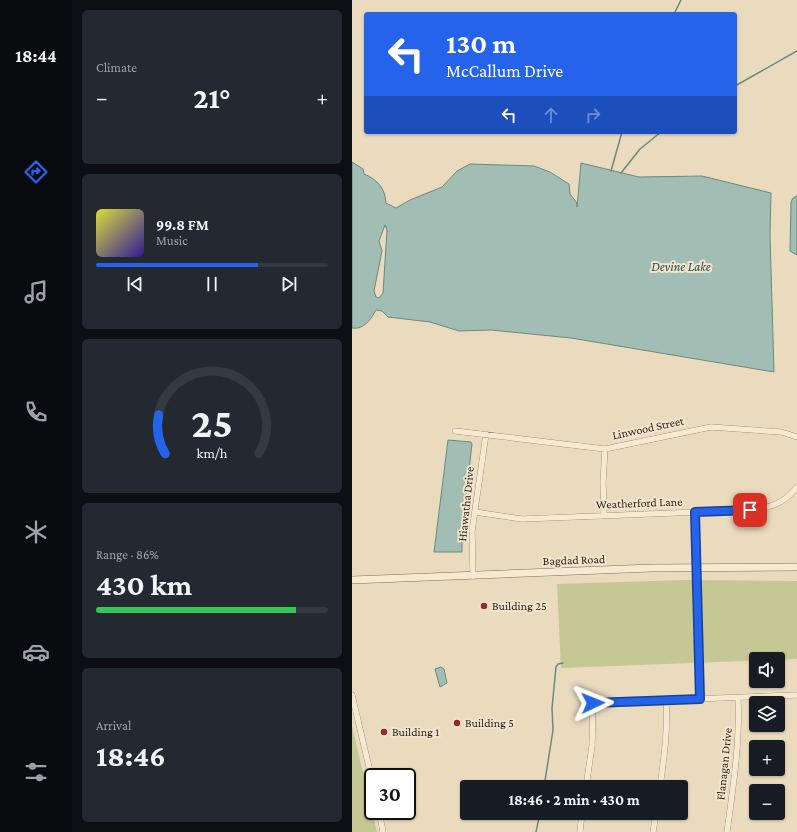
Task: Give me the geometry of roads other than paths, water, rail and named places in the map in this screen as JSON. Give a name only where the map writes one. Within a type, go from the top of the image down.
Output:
[{"type":"street","name":"Linwood Street","points":[[455,431],[605,449],[711,427],[781,432],[797,437]]},
{"type":"street","name":"Hiawatha Drive","points":[[473,576],[472,531],[486,434]]},
{"type":"street","points":[[604,515],[603,482],[605,449]]},
{"type":"street","name":"Weatherford Lane","points":[[475,512],[522,519],[750,510],[770,507],[784,500],[797,486]]},
{"type":"street","points":[[695,512],[700,699]]},
{"type":"street","name":"Bagdad Road","points":[[352,580],[696,568],[797,567]]},
{"type":"street","points":[[352,694],[369,768]]},
{"type":"street","points":[[587,780],[592,746],[593,703],[797,695]]},
{"type":"street","name":"Flanagan Drive","points":[[727,832],[737,758],[739,723],[738,698]]},
{"type":"street","points":[[661,780],[665,754],[667,716],[666,701]]},
{"type":"street","points":[[381,820],[384,832]]},
{"type":"street","points":[[580,832],[581,820]]},
{"type":"street","points":[[653,832],[655,820]]},
{"type":"water","name":"Devine Lake","points":[[352,162],[363,169],[364,174],[380,185],[384,193],[386,203],[396,208],[410,200],[442,187],[457,171],[470,164],[534,166],[550,172],[569,184],[570,194],[577,203],[577,207],[581,163],[639,177],[702,176],[771,193],[770,235],[774,372],[571,338],[491,330],[459,331],[430,322],[388,317],[382,311],[376,310],[364,326],[352,328]],"holes":[[[385,225],[387,230],[383,293],[379,298],[376,297],[374,291],[382,251],[379,241]]]},
{"type":"water","points":[[797,196],[797,255],[790,251],[791,202],[793,198]]},
{"type":"water","points":[[448,440],[471,442],[472,444],[462,532],[462,552],[434,552]]},
{"type":"water","points":[[441,667],[444,669],[447,683],[440,687],[435,669]]},
{"type":"waterway","points":[[675,12],[681,0]]},
{"type":"waterway","points":[[737,85],[797,51]]},
{"type":"waterway","points":[[611,171],[621,134]]},
{"type":"waterway","points":[[621,173],[640,149],[659,134]]},
{"type":"waterway","points":[[545,780],[553,730],[552,708],[556,667],[558,664],[563,663]]},
{"type":"waterway","points":[[536,832],[539,820]]},
{"type":"place","name":"Building 25","points":[[484,606]]},
{"type":"place","name":"Building 5","points":[[457,723]]},
{"type":"place","name":"Building 1","points":[[384,732]]}]
